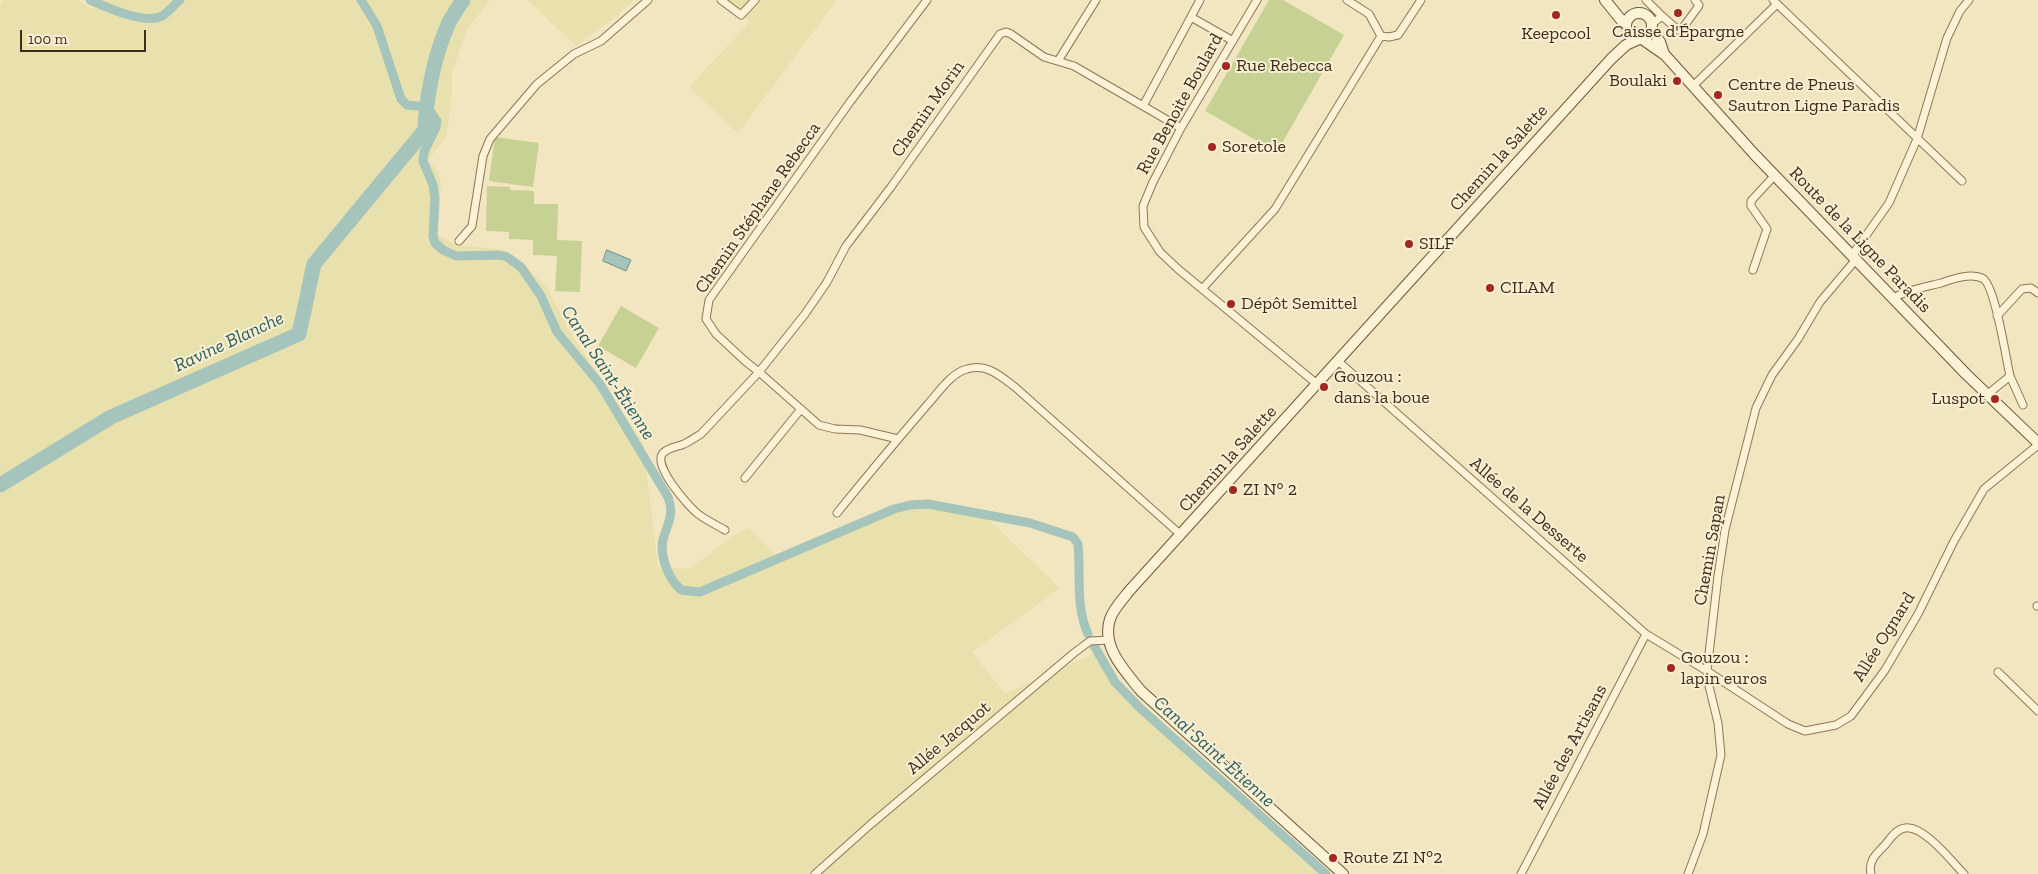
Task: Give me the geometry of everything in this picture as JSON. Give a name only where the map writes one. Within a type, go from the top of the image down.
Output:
[{"type":"street","points":[[459,241],[472,226],[483,156],[490,139],[537,84],[574,54],[601,41],[648,0]]},
{"type":"street","points":[[721,0],[741,15],[755,0]]},
{"type":"street","name":"Chemin Stéphane Rebecca","points":[[898,438],[860,430],[822,427],[745,361],[710,327],[706,317],[710,300],[850,102],[928,0]]},
{"type":"street","points":[[1058,60],[1096,0]]},
{"type":"street","points":[[1143,106],[1200,0]]},
{"type":"street","name":"Rue Benoite Boulard","points":[[1202,289],[1160,252],[1144,227],[1143,206],[1153,182],[1182,128],[1257,0]]},
{"type":"street","points":[[1353,1],[1369,14],[1382,36],[1390,38],[1398,35],[1421,0]]},
{"type":"street","points":[[1606,0],[1634,14],[1644,14],[1650,19],[1652,27]]},
{"type":"street","points":[[1606,0],[1631,36],[1641,39],[1649,34],[1652,27],[1662,16]]},
{"type":"street","points":[[1646,0],[1680,30],[1699,2]]},
{"type":"street","name":"Chemin Sapan","points":[[1688,874],[1703,834],[1721,755],[1719,728],[1707,671],[1725,530],[1756,408],[1772,375],[1798,339],[1820,302],[1852,263],[1856,251],[1889,204],[1917,139],[1947,38],[1960,11],[1969,0]]},
{"type":"street","points":[[1693,86],[1775,2],[1962,181]]},
{"type":"street","points":[[1626,27],[1629,18],[1634,14]]},
{"type":"street","points":[[1191,17],[1233,41]]},
{"type":"street","name":"Chemin la Salette","points":[[1611,59],[1626,27]]},
{"type":"street","name":"Route de la Ligne Paradis","points":[[1652,27],[1665,55]]},
{"type":"street","name":"Chemin Morin","points":[[759,372],[805,314],[827,282],[846,246],[896,180],[1000,34],[1006,32],[1011,34],[1044,57],[1074,66],[1182,128]]},
{"type":"street","points":[[1317,384],[1202,289],[1275,209],[1382,36]]},
{"type":"street","name":"Chemin la Salette","points":[[1343,874],[1141,691],[1115,657],[1110,640],[1110,620],[1118,605],[1611,59],[1626,45],[1641,39]]},
{"type":"street","name":"Route de la Ligne Paradis","points":[[1641,39],[1665,55],[1775,175],[1893,298],[2038,444]]},
{"type":"street","points":[[1753,270],[1767,230],[1751,206],[1751,201],[1775,175]]},
{"type":"street","points":[[1893,298],[1958,278],[1974,276],[1983,278],[1987,282],[1994,298],[2010,376],[2023,405]]},
{"type":"street","points":[[1998,316],[2022,288],[2031,288],[2038,292]]},
{"type":"street","name":"Allée de la Desserte","points":[[1338,361],[1646,634],[1707,671]]},
{"type":"street","points":[[837,513],[898,438],[950,380],[962,370],[978,367],[995,371],[1181,535]]},
{"type":"street","points":[[725,530],[699,515],[685,502],[664,471],[660,460],[664,452],[701,434],[759,372]]},
{"type":"street","points":[[1988,394],[2010,376]]},
{"type":"street","points":[[745,478],[801,410]]},
{"type":"street","name":"Allée Ognard","points":[[1707,671],[1796,729],[1805,731],[1821,729],[1843,722],[1851,716],[1884,670],[1918,614],[1958,533],[1984,489],[2038,444]]},
{"type":"street","name":"Allée des Artisans","points":[[1521,874],[1646,634]]},
{"type":"street","name":"Allée Jacquot","points":[[815,874],[879,817],[1074,653],[1090,641],[1110,640]]},
{"type":"street","points":[[1998,672],[2038,711]]},
{"type":"street","points":[[1871,874],[1870,864],[1873,857],[1898,831],[1905,828],[1913,828],[1923,833],[1964,874]]},
{"type":"shaded area","points":[[3,0],[79,0],[91,9],[100,0],[490,0],[467,30],[452,72],[452,92],[447,135],[428,160],[438,171],[441,183],[438,235],[458,245],[506,250],[547,287],[569,330],[643,443],[658,567],[690,569],[730,538],[749,528],[779,558],[889,507],[912,500],[924,500],[988,519],[1060,588],[972,652],[1005,694],[1103,649],[1106,663],[1134,699],[1330,874],[0,874],[0,4]]},
{"type":"shaded area","points":[[527,0],[634,0],[618,15],[576,46]]},
{"type":"shaded area","points":[[721,0],[837,0],[738,133],[689,87],[750,22]]},
{"type":"green space","points":[[1269,0],[1283,0],[1344,35],[1277,152],[1205,111]]},
{"type":"green space","points":[[495,137],[539,143],[533,187],[489,181]]},
{"type":"green space","points":[[487,186],[510,187],[510,190],[534,191],[534,204],[558,204],[557,240],[582,241],[580,292],[555,291],[557,256],[533,255],[533,240],[509,239],[509,232],[486,231]]},
{"type":"green space","points":[[621,306],[659,328],[636,368],[598,346]]},
{"type":"water","points":[[607,250],[631,260],[626,271],[603,261]]},
{"type":"waterway","name":"Canal Saint-Étienne","points":[[90,0],[115,11],[145,18],[162,16],[180,0]]},
{"type":"waterway","name":"Canal Saint-Étienne","points":[[361,0],[377,26],[401,99],[407,105],[427,107],[437,121],[424,152],[423,161],[433,185],[435,198],[433,236],[435,243],[443,250],[456,256],[499,255],[507,257],[521,267],[541,296],[557,332],[600,384],[668,497],[671,512],[662,543],[663,558],[668,572],[681,590],[700,592],[894,509],[910,505],[928,504],[1030,523],[1073,537],[1078,544],[1081,612],[1088,634]]},
{"type":"waterway","name":"Ravine Blanche","points":[[0,485],[111,417],[299,334],[314,264],[425,130],[429,91],[438,51],[449,23],[463,0]]},
{"type":"waterway","name":"Canal Saint-Étienne","points":[[1093,644],[1115,682],[1140,708],[1326,874]]},
{"type":"place","name":"Caisse d'Épargne","points":[[1678,13]]},
{"type":"place","name":"Keepcool","points":[[1556,15]]},
{"type":"place","name":"Rue Rebecca","points":[[1226,66]]},
{"type":"place","name":"Boulaki","points":[[1677,81]]},
{"type":"place","name":"Centre de Pneus Sautron Ligne Paradis","points":[[1718,95]]},
{"type":"place","name":"Soretole","points":[[1212,147]]},
{"type":"place","name":"SILF","points":[[1409,244]]},
{"type":"place","name":"CILAM","points":[[1490,288]]},
{"type":"place","name":"Dépôt Semittel","points":[[1231,304]]},
{"type":"place","name":"Gouzou : dans la boue","points":[[1324,387]]},
{"type":"place","name":"Luspot","points":[[1995,399]]},
{"type":"place","name":"ZI N° 2","points":[[1233,490]]},
{"type":"place","name":"Gouzou : lapin euros","points":[[1671,668]]},
{"type":"place","name":"Route ZI N°2","points":[[1333,858]]}]
